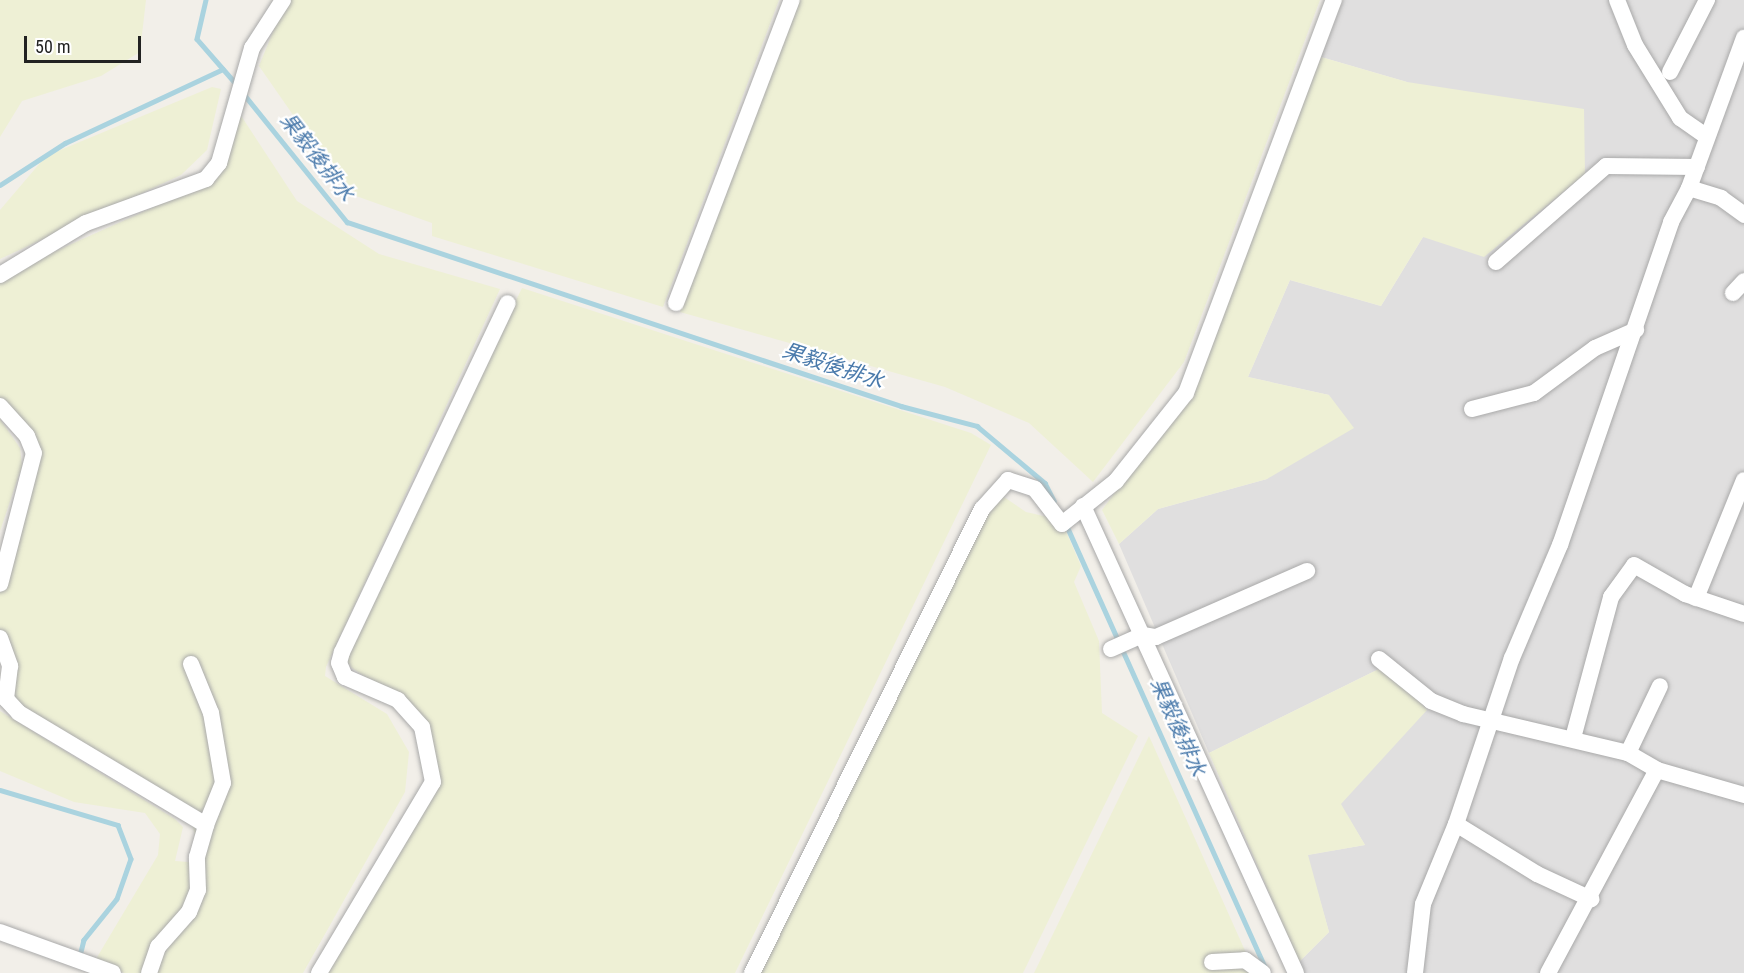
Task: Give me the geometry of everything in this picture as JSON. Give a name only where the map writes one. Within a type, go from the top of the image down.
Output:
[{"type":"lane","points":[[0,275],[86,223],[206,179],[219,163],[252,48],[283,0]]},
{"type":"lane","points":[[676,303],[792,0]]},
{"type":"lane","points":[[752,973],[982,509],[1008,480],[1035,489],[1062,524],[1116,481],[1186,393],[1334,0]]},
{"type":"lane","points":[[1617,0],[1635,45],[1680,118],[1707,137]]},
{"type":"lane","points":[[1670,72],[1707,0]]},
{"type":"lane","points":[[1415,973],[1423,904],[1456,824],[1492,719],[1636,330],[1671,222],[1689,188],[1744,38]]},
{"type":"lane","points":[[1496,262],[1606,166],[1696,167]]},
{"type":"lane","points":[[1689,188],[1721,198],[1744,215]]},
{"type":"lane","points":[[319,973],[433,782],[422,727],[398,700],[345,677],[339,663],[342,652],[508,303]]},
{"type":"lane","points":[[1472,409],[1534,393],[1595,348],[1636,330]]},
{"type":"lane","points":[[0,406],[27,436],[34,453],[0,584]]},
{"type":"lane","points":[[1696,598],[1744,480]]},
{"type":"lane","points":[[1083,506],[1296,973]]},
{"type":"lane","points":[[1573,738],[1614,588],[1634,565],[1696,598],[1744,614]]},
{"type":"lane","points":[[1111,649],[1143,635],[1156,637],[1307,571]]},
{"type":"lane","points":[[0,638],[10,666],[6,699],[19,713],[206,825]]},
{"type":"lane","points":[[1379,659],[1431,701],[1492,719],[1628,753],[1657,770],[1744,795]]},
{"type":"lane","points":[[149,973],[158,947],[189,912],[198,890],[197,857],[206,825],[223,783],[211,713],[191,664]]},
{"type":"lane","points":[[1628,753],[1660,686]]},
{"type":"lane","points":[[1548,973],[1591,899],[1657,770]]},
{"type":"lane","points":[[1456,824],[1537,874],[1591,899]]},
{"type":"lane","points":[[0,932],[105,970]]},
{"type":"lane","points":[[1212,962],[1245,960],[1263,973]]},
{"type":"shaded area","points":[[1343,0],[1744,0],[1744,973],[1304,973],[1299,962],[1329,932],[1307,855],[1365,845],[1340,804],[1389,664],[1209,753],[1119,544],[1158,509],[1267,479],[1329,395],[1248,377],[1290,280],[1381,306],[1423,237],[1407,82],[1321,57]]},
{"type":"green space","points":[[0,0],[146,0],[140,52],[101,76],[22,101],[0,137]]},
{"type":"green space","points":[[286,0],[779,0],[663,307],[432,236],[432,223],[356,196],[341,184],[259,66]]},
{"type":"green space","points":[[796,0],[1320,0],[1184,362],[1093,482],[1029,423],[945,387],[680,312]]},
{"type":"green space","points":[[1321,57],[1407,82],[1584,109],[1585,174],[1484,257],[1423,237],[1381,306],[1290,280],[1248,377],[1329,395],[1354,428],[1267,479],[1158,509],[1119,544],[1102,510],[1187,394]]},
{"type":"green space","points":[[212,87],[221,89],[207,150],[181,175],[0,259],[0,210],[46,156]]},
{"type":"green space","points":[[234,105],[297,201],[379,254],[500,289],[326,667],[325,676],[387,714],[409,752],[405,792],[303,973],[124,973],[96,959],[158,855],[160,834],[145,813],[74,802],[0,771],[0,711],[175,819],[183,827],[175,861],[189,862],[195,836],[192,824],[7,704],[9,657],[0,632],[0,571],[34,463],[0,406],[0,276],[163,203],[216,166]]},
{"type":"green space","points":[[522,288],[971,433],[991,445],[735,973],[323,973],[426,786],[419,725],[392,695],[352,668],[346,660],[349,641]]},
{"type":"green space","points":[[0,419],[20,448],[22,466],[0,531]]},
{"type":"green space","points":[[998,493],[1026,512],[1061,520],[1081,566],[1074,582],[1099,641],[1102,713],[1138,736],[1023,973],[756,973]]},
{"type":"green space","points":[[1389,664],[1427,710],[1341,804],[1365,845],[1308,855],[1329,932],[1299,962],[1209,753]]},
{"type":"green space","points":[[1149,736],[1255,973],[1034,973],[1054,932]]},
{"type":"waterway","name":"果毅後排水","points":[[206,0],[197,39],[238,86]]},
{"type":"waterway","points":[[0,185],[65,143],[223,69]]},
{"type":"waterway","name":"果毅後排水","points":[[243,93],[347,222],[901,406],[977,426],[1045,483],[1054,501]]},
{"type":"waterway","name":"果毅後排水","points":[[1066,524],[1266,968]]},
{"type":"waterway","points":[[0,790],[118,825],[131,859],[117,899],[84,940],[80,956]]}]
